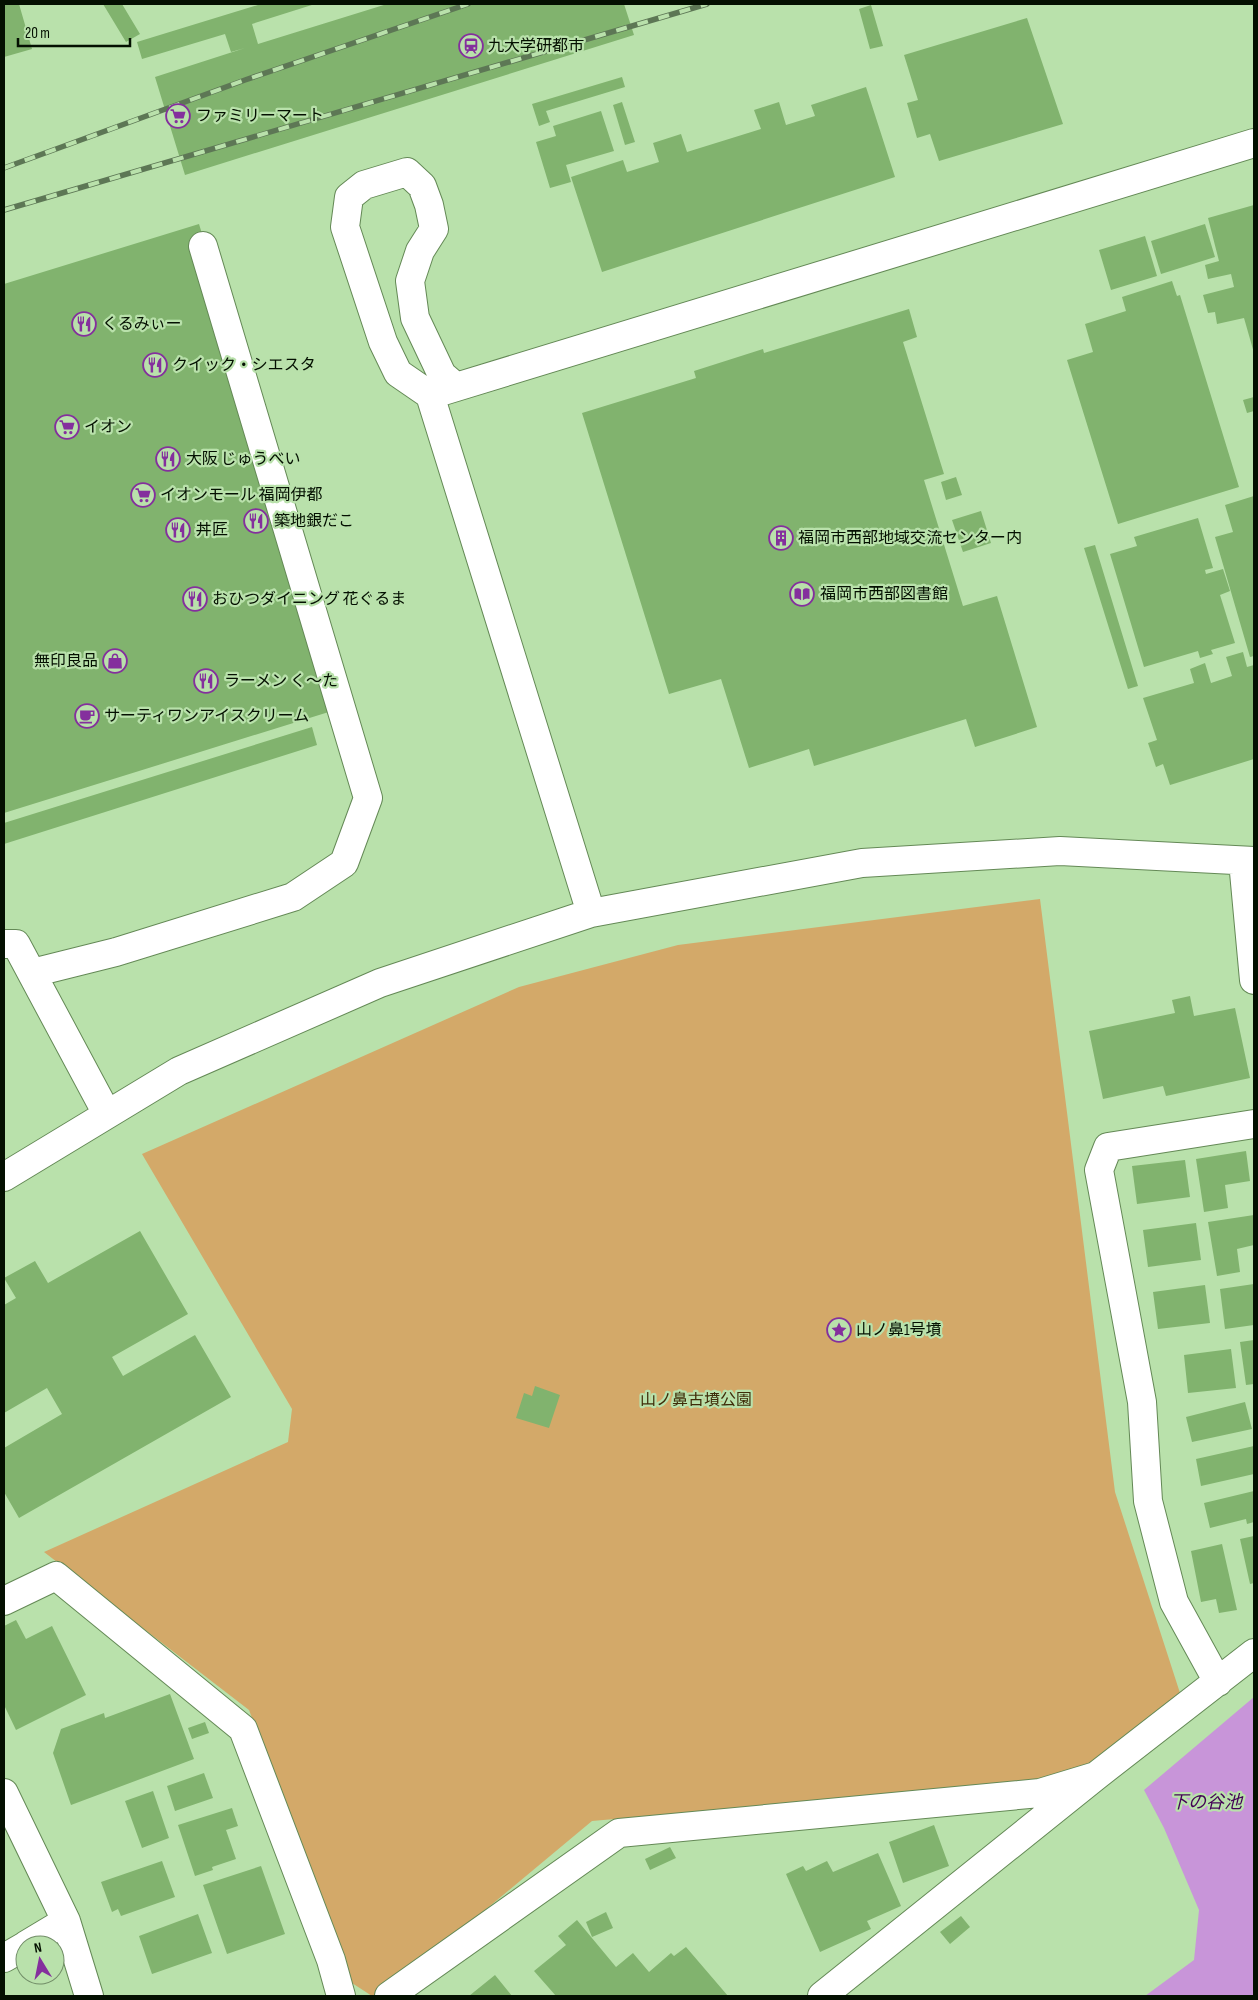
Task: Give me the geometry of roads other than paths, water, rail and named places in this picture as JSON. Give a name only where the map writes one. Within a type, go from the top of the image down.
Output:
[{"type":"street","points":[[430,395],[1254,143]]},
{"type":"street","points":[[456,387],[442,375],[415,318],[410,282],[420,251],[434,229],[429,205],[422,186],[408,172],[364,185],[349,197],[345,227],[383,342],[398,373],[430,395],[591,913]]},
{"type":"street","points":[[32,973],[116,952],[293,897],[344,863],[368,798],[203,246]]},
{"type":"street","points":[[4,1177],[179,1071],[380,983],[591,913],[862,862],[1060,851],[1248,861],[1254,980]]},
{"type":"street","points":[[4,944],[16,944],[107,1114]]},
{"type":"street","points":[[1218,1682],[1174,1602],[1148,1501],[1142,1402],[1099,1170],[1108,1147],[1254,1124]]},
{"type":"street","points":[[4,1601],[56,1576],[243,1729],[331,1960],[341,1996]]},
{"type":"street","points":[[822,1996],[1096,1776],[1254,1653]]},
{"type":"street","points":[[389,1996],[619,1833],[1040,1793],[1096,1776]]},
{"type":"street","points":[[4,1794],[66,1921],[89,1996]]},
{"type":"street","points":[[43,1935],[66,1921]]},
{"type":"street","points":[[4,1958],[15,1952]]},
{"type":"water","name":"下の谷池","points":[[1254,1697],[1254,1996],[1145,1996],[1194,1960],[1199,1910],[1164,1828],[1144,1790]]},
{"type":"railway","points":[[4,168],[245,80],[468,4]]},
{"type":"railway","points":[[4,210],[707,4]]},
{"type":"place","name":"九大学研都市","points":[[471,46]]},
{"type":"place","name":"ファミリーマート","points":[[178,116]]},
{"type":"place","name":"くるみぃー","points":[[84,324]]},
{"type":"place","name":"クイック・シエスタ","points":[[155,365]]},
{"type":"place","name":"イオン","points":[[67,427]]},
{"type":"place","name":"大阪 じゅうべい","points":[[168,459]]},
{"type":"place","name":"イオンモール 福岡伊都","points":[[143,495]]},
{"type":"place","name":"築地銀だこ","points":[[256,521]]},
{"type":"place","name":"丼匠","points":[[178,530]]},
{"type":"place","name":"福岡市西部地域交流センター内","points":[[781,538]]},
{"type":"place","name":"福岡市西部図書館","points":[[802,594]]},
{"type":"place","name":"おひつダイニング 花ぐるま","points":[[195,599]]},
{"type":"place","name":"無印良品","points":[[115,661]]},
{"type":"place","name":"ラーメン く〜た","points":[[206,681]]},
{"type":"place","name":"サーティワンアイスクリーム","points":[[87,716]]},
{"type":"place","name":"山ノ鼻1号墳","points":[[839,1330]]},
{"type":"park label","name":"山ノ鼻古墳公園","points":[[696,1400]]}]
